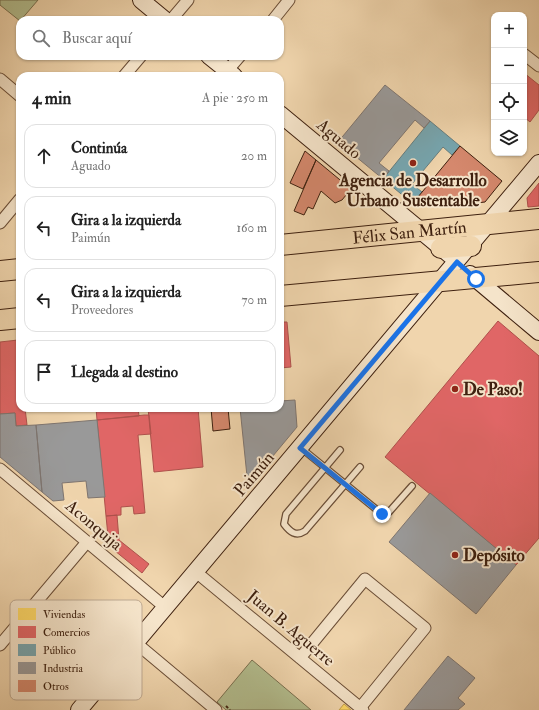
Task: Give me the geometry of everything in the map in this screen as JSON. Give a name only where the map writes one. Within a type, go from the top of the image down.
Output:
[{"type":"highway","name":"Félix San Martín","points":[[284,245],[539,220]]},
{"type":"highway","points":[[441,248],[471,246]]},
{"type":"highway","points":[[0,271],[16,269]]},
{"type":"highway","points":[[284,296],[539,272]]},
{"type":"highway","points":[[0,320],[16,318]]},
{"type":"street","points":[[141,0],[160,16]]},
{"type":"street","points":[[174,16],[188,0]]},
{"type":"street","points":[[275,16],[289,0]]},
{"type":"street","points":[[527,57],[539,66]]},
{"type":"street","points":[[127,72],[138,60]]},
{"type":"street","points":[[214,60],[229,72]]},
{"type":"street","points":[[231,72],[238,60]]},
{"type":"street","points":[[0,79],[16,93]]},
{"type":"street","name":"Aguado","points":[[284,117],[421,231],[539,332]]},
{"type":"street","name":"Paimún","points":[[142,636],[471,246],[539,163]]},
{"type":"street","points":[[0,223],[16,204]]},
{"type":"street","name":"Aconquija","points":[[0,469],[166,608]]},
{"type":"street","points":[[38,600],[87,542]]},
{"type":"street","name":"Juan B. Aguerre","points":[[196,572],[362,709]]},
{"type":"street","points":[[300,658],[365,579],[425,628],[362,709]]},
{"type":"street","points":[[0,645],[10,633]]},
{"type":"street","points":[[142,648],[213,709]]},
{"type":"street","name":"Paimún","points":[[79,710],[88,700]]},
{"type":"lane","points":[[300,448],[380,513],[385,515],[412,486]]},
{"type":"lane","points":[[340,450],[286,514],[284,524],[290,531],[295,534],[301,534],[305,531],[360,467]]},
{"type":"green space","points":[[0,0],[38,0],[24,16],[16,16],[16,18],[0,5]]},
{"type":"green space","points":[[252,660],[311,710],[226,710],[217,702]]},
{"type":"building: Viviendas","points":[[344,704],[351,710],[339,710]]},
{"type":"building: Comercios","points":[[527,75],[539,85],[539,110],[530,122],[527,120]]},
{"type":"building: Comercios","points":[[539,183],[539,206],[528,207],[527,198]]},
{"type":"building: Comercios","points":[[498,321],[539,356],[539,538],[516,565],[385,457]]},
{"type":"building: Comercios","points":[[284,322],[287,322],[291,367],[284,368]]},
{"type":"building: Comercios","points":[[16,340],[16,412],[25,412],[27,425],[16,426],[15,413],[0,414],[0,342]]},
{"type":"building: Comercios","points":[[96,412],[138,412],[139,416],[97,420]]},
{"type":"building: Comercios","points":[[148,412],[198,412],[203,467],[154,472]]},
{"type":"building: Comercios","points":[[149,415],[151,434],[138,435],[145,513],[134,514],[133,506],[121,507],[121,515],[106,516],[97,420]]},
{"type":"building: Comercios","points":[[117,515],[119,540],[149,564],[142,573],[109,546],[106,516]]},
{"type":"building: Público","name":"Agencia de Desarrollo Urbano Sustentable","points":[[430,121],[460,146],[452,155],[443,147],[412,184],[422,192],[412,203],[383,179]]},
{"type":"building: Industria","points":[[385,85],[430,121],[424,128],[415,120],[379,163],[389,171],[383,179],[338,142]]},
{"type":"building: Industria","points":[[295,400],[297,427],[248,486],[240,412],[284,412],[284,401]]},
{"type":"building: Industria","points":[[15,413],[16,426],[36,425],[42,492],[0,457],[0,414]]},
{"type":"building: Industria","points":[[97,420],[105,497],[88,498],[86,481],[62,483],[64,500],[53,501],[42,492],[36,425]]},
{"type":"building: Industria","name":"Depósito","points":[[430,493],[516,565],[476,614],[389,542]]},
{"type":"building: Industria","points":[[448,656],[475,678],[458,698],[465,704],[458,710],[404,710]]},
{"type":"building: Otros","points":[[460,146],[502,181],[485,202],[442,207],[435,202],[430,208],[418,197]]},
{"type":"building: Otros","points":[[305,151],[316,160],[303,189],[290,183]]},
{"type":"building: Otros","points":[[316,160],[351,189],[342,200],[335,203],[321,191],[313,209],[308,207],[304,215],[294,211]]},
{"type":"building: Otros","points":[[211,412],[228,412],[230,429],[213,431]]},
{"type":"place","name":"Agencia de Desarrollo Urbano Sustentable","points":[[413,163]]},
{"type":"place","name":"De Paso!","points":[[455,389]]},
{"type":"place","name":"Depósito","points":[[455,555]]},
{"type":"route","points":[[382,514],[300,448],[457,262],[476,279]]}]
